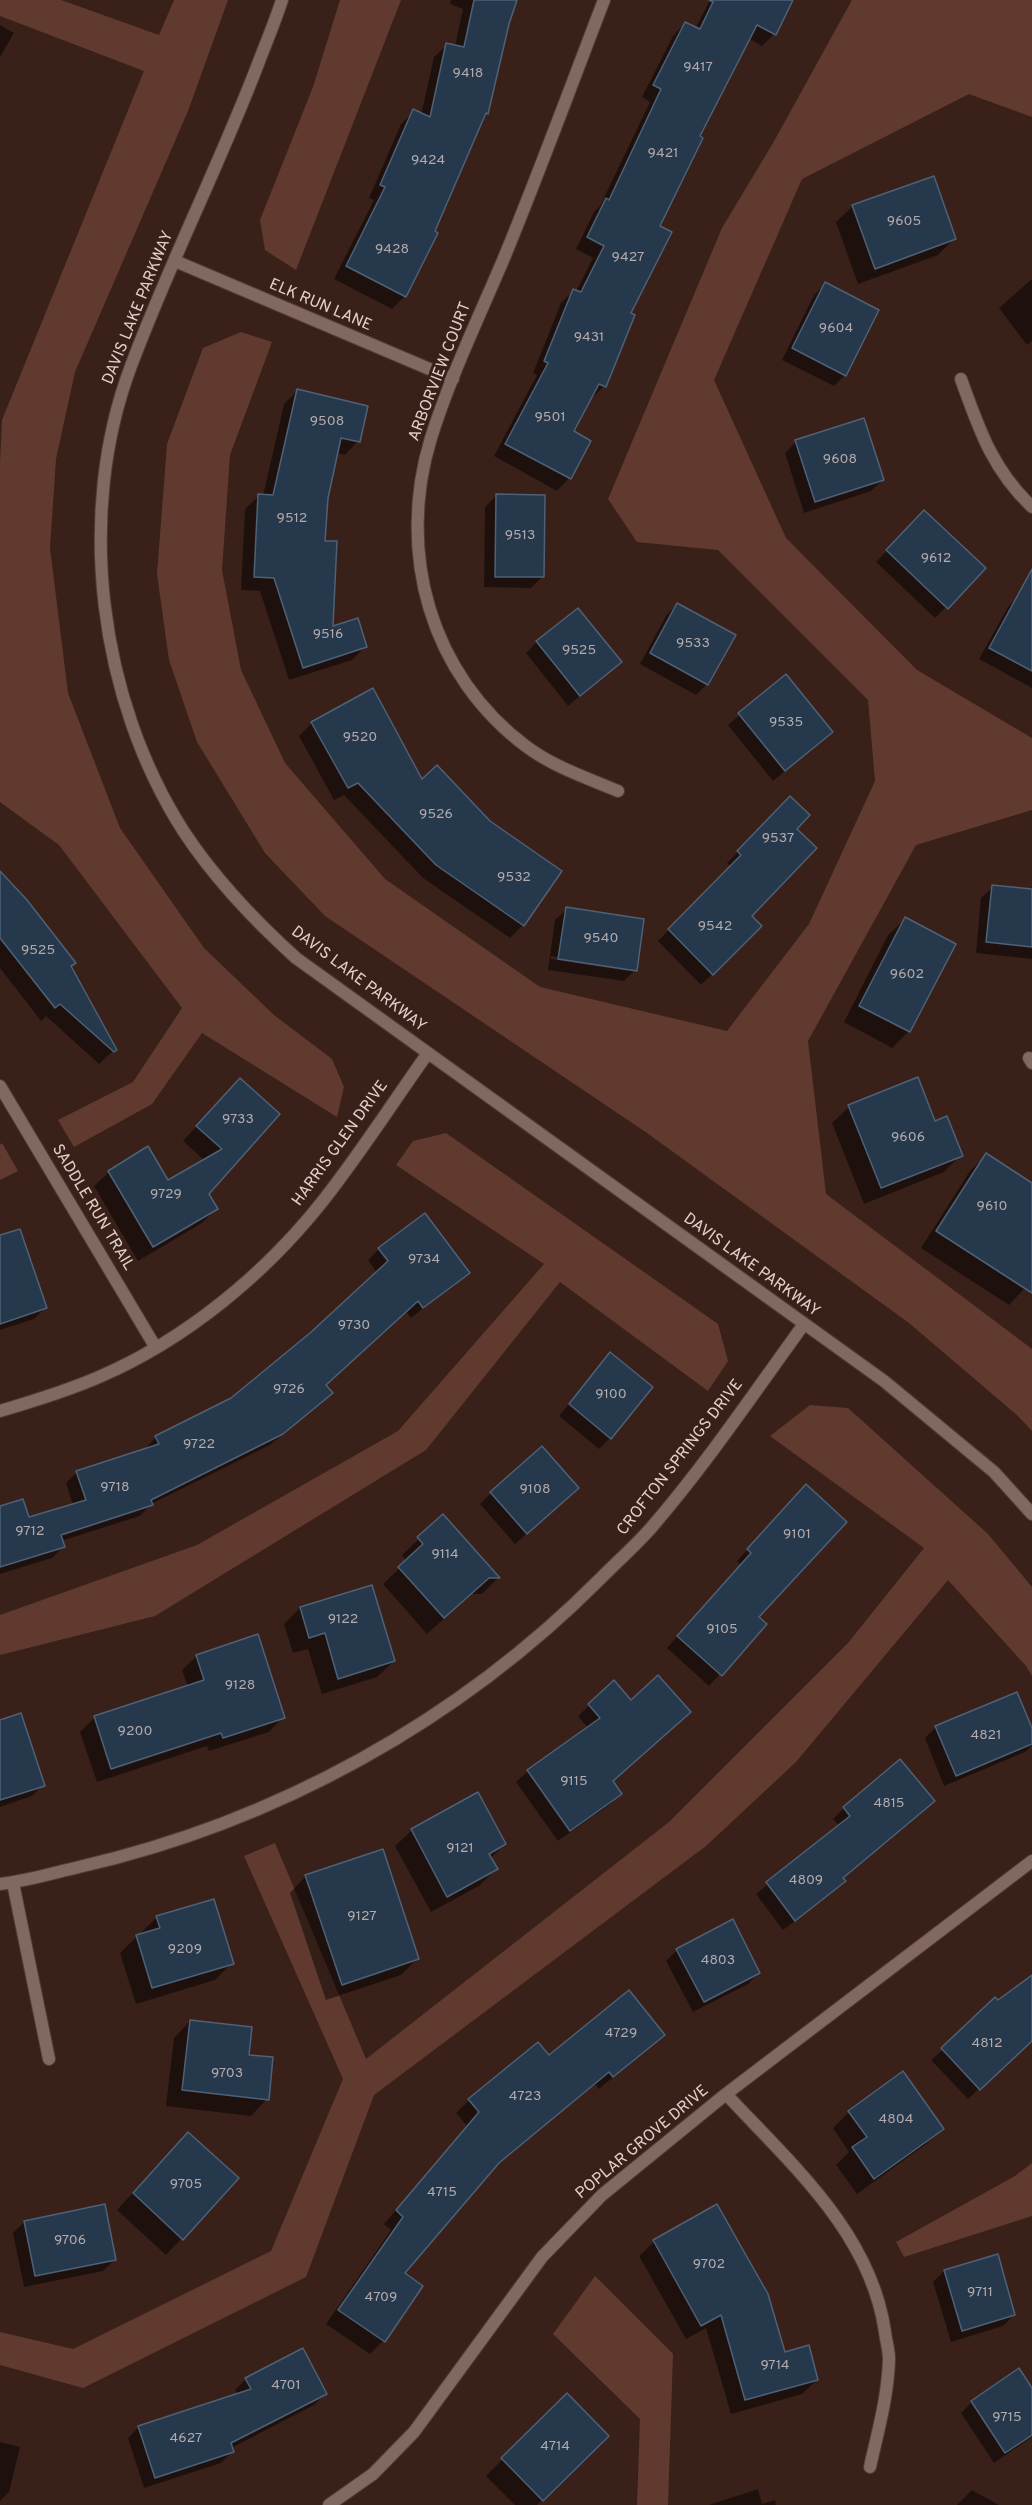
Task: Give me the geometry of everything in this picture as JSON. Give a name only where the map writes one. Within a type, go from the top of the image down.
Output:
[{"type":"street","name":"DAVIS LAKE PARKWAY","points":[[282,0],[243,104],[130,367],[108,452],[101,517],[102,580],[110,644],[125,704],[149,769],[183,831],[214,873],[260,926],[296,958],[884,1381],[994,1472],[1032,1514]]},
{"type":"street","name":"ARBORVIEW COURT","points":[[604,0],[525,206],[431,438],[420,484],[416,522],[418,559],[433,622],[459,675],[496,721],[527,747],[553,764],[618,791]]},
{"type":"street","name":"ELK RUN LANE","points":[[175,261],[453,379]]},
{"type":"street","points":[[961,379],[981,436],[996,465],[1018,494],[1032,507]]},
{"type":"street","name":"HARRIS GLEN DRIVE","points":[[0,1411],[49,1396],[101,1376],[156,1348],[219,1304],[270,1260],[322,1202],[428,1053]]},
{"type":"street","name":"SADDLE RUN TRAIL","points":[[0,1086],[156,1348]]},
{"type":"street","name":"CROFTON SPRINGS DRIVE","points":[[6,1884],[117,1859],[186,1838],[270,1804],[351,1766],[404,1735],[484,1682],[561,1619],[651,1529],[804,1324]]},
{"type":"street","name":"POPLAR GROVE DRIVE","points":[[329,2505],[373,2474],[414,2432],[542,2257],[594,2203],[726,2094],[1032,1860]]},
{"type":"street","points":[[6,1884],[49,2059]]},
{"type":"street","points":[[726,2094],[813,2188],[850,2235],[872,2278],[882,2312],[889,2357],[885,2405],[870,2467]]},
{"type":"shaded area","points":[[0,0],[61,0],[159,35],[174,0],[228,0],[188,111],[75,372],[56,459],[50,548],[68,693],[120,828],[204,948],[274,1015],[332,1059],[344,1087],[337,1117],[202,1033],[152,1104],[74,1147],[58,1120],[133,1082],[182,1008],[59,845],[0,802],[2,420],[144,71],[0,16]]},
{"type":"shaded area","points":[[340,0],[401,0],[296,270],[265,250],[260,220],[313,87]]},
{"type":"shaded area","points":[[852,0],[1032,0],[1032,117],[969,94],[802,179],[714,380],[786,538],[917,670],[1032,738],[1032,810],[916,845],[808,1041],[826,1194],[1032,1349],[1032,1431],[1018,1416],[909,1323],[647,1133],[325,916],[265,853],[197,742],[169,660],[157,574],[167,444],[203,348],[241,332],[272,342],[230,455],[222,570],[241,670],[285,763],[385,879],[540,987],[727,1031],[809,924],[875,781],[868,700],[718,550],[637,542],[608,499],[722,228],[773,143]]},
{"type":"shaded area","points":[[446,1133],[718,1324],[728,1361],[708,1391],[560,1282],[426,1450],[155,1616],[0,1655],[0,1615],[197,1545],[398,1431],[544,1264],[396,1165],[413,1141]]},
{"type":"shaded area","points":[[2,1143],[18,1171],[0,1180],[0,1145]]},
{"type":"shaded area","points":[[810,1405],[848,1408],[988,1534],[1032,1587],[1032,1676],[1026,1666],[948,1580],[796,1762],[706,1846],[374,2095],[306,2277],[83,2388],[0,2365],[0,2332],[73,2349],[271,2251],[343,2079],[244,1856],[275,1843],[366,2059],[669,1822],[848,1643],[924,1548],[770,1436]]},
{"type":"shaded area","points":[[1032,2163],[1032,2216],[904,2257],[896,2242],[1015,2176]]},
{"type":"shaded area","points":[[595,2276],[673,2354],[668,2505],[637,2505],[640,2419],[553,2334]]},
{"type":"building","points":[[474,0],[517,0],[509,24],[488,114],[486,113],[435,231],[438,233],[406,297],[346,266],[385,187],[380,185],[413,109],[430,117],[446,43],[464,47]]},
{"type":"building","points":[[709,0],[793,0],[776,35],[757,25],[700,136],[703,138],[660,226],[672,232],[631,313],[635,315],[606,387],[599,384],[574,431],[591,441],[571,479],[505,444],[548,363],[544,361],[573,289],[581,292],[604,246],[587,237],[606,198],[609,200],[661,89],[653,85],[685,22],[700,29],[713,2]]},
{"type":"building","points":[[934,176],[956,239],[875,269],[852,205]]},
{"type":"building","points":[[825,282],[879,310],[846,376],[792,348]]},
{"type":"building","points":[[297,389],[368,406],[360,442],[341,438],[328,498],[325,541],[337,541],[333,626],[358,618],[367,647],[303,668],[274,578],[254,577],[258,494],[273,495]]},
{"type":"building","points":[[864,418],[884,480],[815,502],[795,440]]},
{"type":"building","points":[[496,494],[545,495],[544,577],[495,577]]},
{"type":"building","points":[[924,510],[986,568],[948,609],[886,550]]},
{"type":"building","points":[[1032,569],[1032,671],[989,648]]},
{"type":"building","points":[[677,603],[736,635],[708,685],[650,653]]},
{"type":"building","points":[[578,608],[622,662],[580,696],[536,641]]},
{"type":"building","points":[[786,674],[833,732],[785,771],[738,713]]},
{"type":"building","points":[[373,688],[422,779],[437,765],[490,821],[562,871],[524,926],[436,865],[358,783],[348,788],[311,722]]},
{"type":"building","points":[[790,796],[810,815],[797,829],[817,848],[752,916],[762,926],[713,975],[668,929],[741,855],[737,851]]},
{"type":"building","points":[[0,871],[27,900],[76,963],[71,966],[117,1050],[114,1052],[60,1004],[55,1008],[0,938]]},
{"type":"building","points":[[992,885],[1032,889],[1032,947],[986,942]]},
{"type":"building","points":[[566,907],[644,919],[637,971],[558,959]]},
{"type":"building","points":[[905,917],[956,944],[910,1032],[859,1006]]},
{"type":"building","points":[[918,1077],[935,1121],[947,1116],[963,1156],[881,1188],[848,1105]]},
{"type":"building","points":[[240,1078],[280,1114],[209,1194],[218,1209],[153,1247],[108,1171],[148,1146],[168,1180],[222,1149],[196,1126]]},
{"type":"building","points":[[986,1153],[1032,1183],[1032,1293],[936,1231]]},
{"type":"building","points":[[425,1213],[470,1273],[423,1308],[418,1301],[326,1385],[333,1393],[283,1434],[151,1500],[153,1505],[61,1535],[65,1547],[0,1567],[0,1506],[23,1499],[29,1517],[86,1500],[76,1471],[159,1444],[155,1436],[231,1398],[310,1333],[388,1261],[378,1248]]},
{"type":"building","points":[[20,1229],[47,1308],[0,1324],[0,1235]]},
{"type":"building","points":[[610,1352],[653,1387],[611,1439],[569,1404]]},
{"type":"building","points":[[542,1446],[579,1488],[527,1534],[490,1492]]},
{"type":"building","points":[[806,1484],[847,1522],[759,1617],[767,1624],[722,1676],[677,1636],[751,1553],[747,1549]]},
{"type":"building","points":[[443,1514],[500,1578],[489,1578],[444,1618],[398,1567],[423,1544],[417,1537]]},
{"type":"building","points":[[372,1585],[395,1661],[338,1679],[325,1633],[309,1638],[300,1607]]},
{"type":"building","points":[[258,1634],[285,1718],[223,1738],[221,1733],[111,1769],[94,1716],[204,1680],[196,1655]]},
{"type":"building","points":[[658,1675],[691,1712],[613,1781],[622,1794],[570,1831],[527,1770],[600,1718],[588,1704],[614,1680],[631,1700]]},
{"type":"building","points":[[1017,1692],[1032,1728],[1032,1744],[956,1776],[935,1726]]},
{"type":"building","points":[[21,1713],[45,1786],[0,1800],[0,1720]]},
{"type":"building","points":[[900,1759],[935,1801],[843,1878],[846,1881],[795,1921],[766,1882],[850,1816],[843,1807]]},
{"type":"building","points":[[478,1792],[506,1844],[489,1854],[498,1869],[447,1897],[411,1829]]},
{"type":"building","points":[[383,1849],[419,1959],[342,1985],[305,1875]]},
{"type":"building","points":[[214,1899],[234,1964],[152,1988],[136,1935],[160,1928],[156,1916]]},
{"type":"building","points":[[733,1919],[760,1973],[704,2002],[676,1949]]},
{"type":"building","points":[[1032,1975],[1032,2041],[980,2090],[941,2048],[995,1997],[998,2000]]},
{"type":"building","points":[[629,1990],[665,2035],[613,2077],[609,2072],[499,2163],[405,2273],[423,2286],[385,2342],[338,2310],[403,2217],[396,2210],[479,2112],[468,2099],[538,2042],[549,2055]]},
{"type":"building","points":[[190,2020],[252,2027],[249,2055],[273,2057],[269,2100],[182,2090]]},
{"type":"building","points":[[903,2071],[944,2129],[874,2179],[852,2147],[867,2137],[848,2111]]},
{"type":"building","points":[[188,2132],[239,2178],[183,2240],[133,2193]]},
{"type":"building","points":[[105,2204],[116,2260],[35,2276],[24,2221]]},
{"type":"building","points":[[717,2204],[768,2294],[785,2352],[809,2345],[818,2380],[745,2400],[721,2315],[701,2326],[653,2240]]},
{"type":"building","points":[[998,2254],[1015,2315],[962,2331],[944,2270]]},
{"type":"building","points":[[303,2348],[327,2394],[231,2443],[234,2452],[155,2478],[138,2426],[251,2389],[245,2378]]},
{"type":"building","points":[[1019,2368],[1032,2388],[1032,2435],[1005,2453],[971,2401]]},
{"type":"building","points":[[567,2393],[609,2436],[543,2501],[501,2458]]}]
